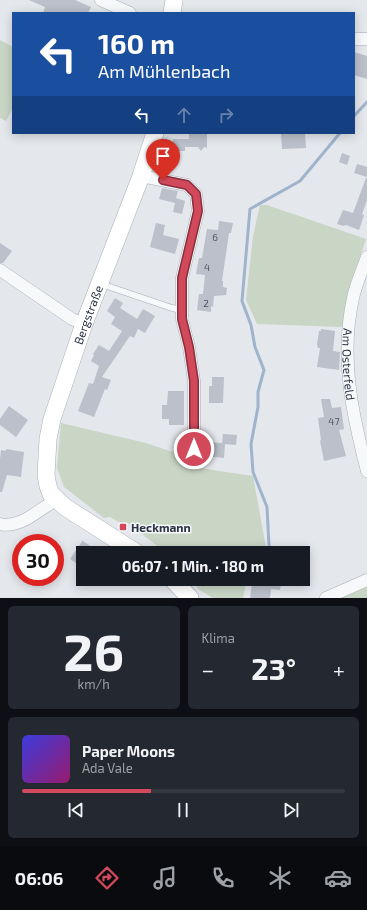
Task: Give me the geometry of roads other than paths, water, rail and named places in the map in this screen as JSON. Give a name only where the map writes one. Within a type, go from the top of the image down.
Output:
[{"type":"street","points":[[101,0],[128,12]]},
{"type":"street","points":[[172,12],[174,0]]},
{"type":"street","points":[[355,39],[367,39]]},
{"type":"street","name":"Bergstraße","points":[[57,500],[51,494],[46,475],[48,439],[52,419],[84,324],[141,176],[155,134]]},
{"type":"street","points":[[141,176],[187,185],[196,194],[198,211],[182,278],[182,319],[189,347],[194,381],[194,449]]},
{"type":"street","name":"Am Osterfeld","points":[[367,258],[353,298],[347,345],[348,378],[354,417],[367,471]]},
{"type":"street","points":[[0,270],[72,318],[84,324]]},
{"type":"street","points":[[0,524],[4,525],[16,523],[29,518],[57,500],[126,546]]},
{"type":"street","points":[[326,598],[367,580]]},
{"type":"street","points":[[180,586],[190,598]]},
{"type":"lane","points":[[99,284],[182,310]]},
{"type":"waterway","points":[[355,115],[367,102]]},
{"type":"waterway","points":[[269,546],[267,507],[253,472],[251,444],[258,407],[258,392],[264,370],[255,347],[251,325],[242,301],[250,209],[300,181],[339,134]]},
{"type":"place","name":"Heckmann","points":[[123,527]]}]
